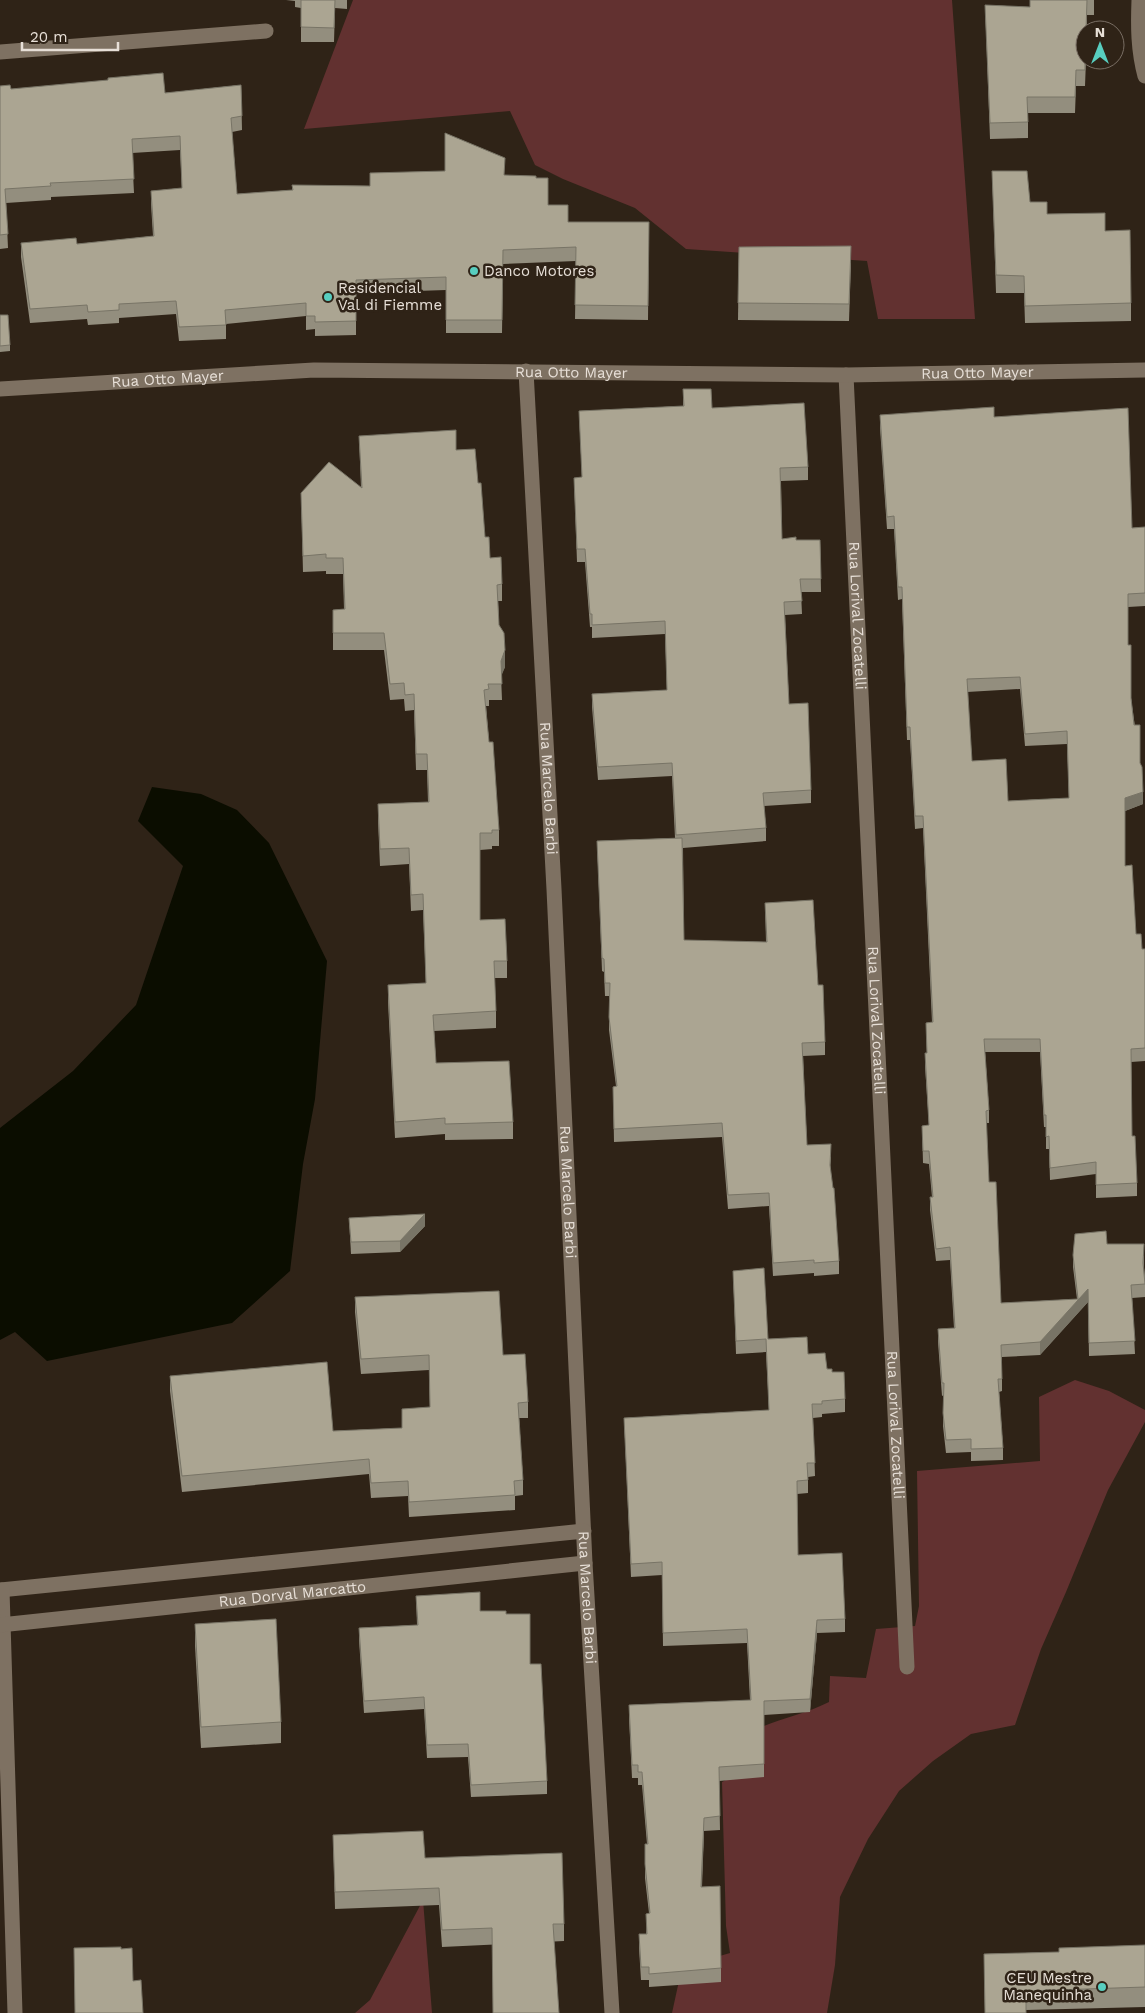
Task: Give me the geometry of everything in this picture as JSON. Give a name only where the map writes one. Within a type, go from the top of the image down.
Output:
[{"type":"street","points":[[1139,0],[1138,30],[1145,76]]},
{"type":"street","points":[[0,52],[266,31]]},
{"type":"street","name":"Rua Otto Mayer","points":[[0,389],[314,370],[846,374],[1145,370]]},
{"type":"street","name":"Rua Marcelo Barbi","points":[[526,371],[554,898],[585,1563],[612,2013]]},
{"type":"street","name":"Rua Lorival Zocatelli","points":[[846,374],[907,1666]]},
{"type":"street","points":[[15,2013],[1,1590],[584,1531]]},
{"type":"street","name":"Rua Dorval Marcatto","points":[[2,1625],[585,1563]]},
{"type":"shaded area","points":[[353,0],[952,0],[975,319],[878,319],[867,261],[686,249],[635,208],[563,179],[535,165],[510,111],[304,129]]},
{"type":"shaded area","points":[[152,787],[201,794],[237,810],[269,843],[327,961],[315,1099],[303,1164],[290,1271],[232,1323],[47,1361],[15,1332],[0,1340],[0,1128],[73,1071],[136,1005],[183,866],[138,821]]},
{"type":"shaded area","points":[[1075,1380],[1109,1391],[1145,1410],[1145,1422],[1108,1490],[1041,1649],[1015,1725],[971,1734],[933,1761],[899,1791],[868,1839],[840,1897],[835,1965],[827,2013],[672,2013],[682,1967],[730,1953],[726,1926],[722,1782],[755,1765],[754,1730],[829,1702],[830,1676],[866,1678],[876,1629],[915,1626],[919,1606],[917,1471],[1040,1461],[1039,1397]]},
{"type":"shaded area","points":[[423,1900],[432,2013],[355,2013],[370,2000]]},
{"type":"building","points":[[301,0],[335,0],[334,28],[301,27]]},
{"type":"building","points":[[1030,0],[1087,0],[1086,20],[1075,20],[1075,97],[1027,97],[1028,122],[990,123],[985,5],[1030,7]]},
{"type":"building","points":[[163,73],[165,93],[241,85],[242,116],[231,118],[237,194],[293,190],[292,185],[370,186],[370,173],[445,171],[445,133],[505,158],[504,175],[548,178],[548,205],[568,205],[568,222],[649,222],[648,306],[575,305],[576,247],[503,250],[502,320],[446,320],[446,277],[356,280],[356,321],[315,322],[315,316],[306,316],[306,303],[225,310],[226,325],[179,327],[176,301],[119,304],[119,310],[88,312],[87,305],[30,309],[21,243],[76,238],[77,244],[154,236],[151,191],[182,188],[180,136],[132,139],[134,179],[50,183],[51,186],[5,189],[8,234],[0,235],[0,86],[10,85],[11,89]]},
{"type":"building","points":[[992,171],[1027,171],[1030,202],[1047,202],[1047,214],[1105,213],[1105,231],[1130,230],[1131,303],[1025,306],[1024,276],[996,275]]},
{"type":"building","points":[[851,246],[849,304],[738,303],[739,247]]},
{"type":"building","points":[[0,315],[8,315],[10,345],[0,346]]},
{"type":"building","points":[[683,389],[711,389],[712,408],[804,403],[808,467],[780,468],[782,539],[796,537],[796,540],[820,540],[821,579],[800,579],[802,601],[784,602],[789,704],[808,703],[811,790],[763,793],[766,828],[676,835],[672,763],[598,767],[592,694],[667,690],[665,621],[592,625],[585,549],[577,549],[574,478],[582,477],[579,411],[684,406]]},
{"type":"building","points":[[994,407],[994,417],[1128,408],[1132,528],[1145,527],[1145,593],[1128,594],[1128,645],[1131,645],[1131,698],[1134,725],[1140,725],[1140,763],[1142,767],[1143,792],[1125,798],[1125,866],[1132,865],[1136,934],[1141,934],[1142,949],[1145,949],[1145,1048],[1131,1049],[1132,1136],[1135,1136],[1137,1183],[1096,1185],[1096,1162],[1050,1168],[1049,1136],[1046,1137],[1046,1115],[1044,1115],[1040,1039],[984,1039],[989,1110],[986,1111],[989,1182],[996,1182],[1001,1303],[1078,1299],[1073,1255],[1075,1234],[1106,1231],[1107,1244],[1144,1244],[1145,1284],[1131,1285],[1135,1341],[1089,1343],[1088,1289],[1040,1342],[1001,1345],[1002,1379],[998,1379],[1003,1448],[971,1449],[971,1439],[946,1440],[943,1413],[944,1383],[942,1383],[938,1329],[955,1328],[950,1247],[936,1249],[930,1197],[933,1197],[929,1151],[923,1151],[922,1126],[929,1125],[925,1053],[927,1053],[926,1023],[933,1022],[923,816],[915,816],[910,727],[907,727],[902,587],[898,587],[894,516],[887,517],[880,415]],"holes":[[[1020,677],[1025,734],[1067,731],[1069,798],[1008,801],[1006,759],[972,761],[967,679]]]},
{"type":"building","points":[[456,430],[456,450],[475,449],[478,483],[481,483],[485,537],[489,537],[490,558],[501,557],[502,584],[497,585],[499,625],[504,633],[505,650],[501,661],[502,684],[488,684],[489,689],[484,690],[489,742],[493,742],[499,830],[492,830],[492,833],[480,833],[480,920],[505,919],[507,961],[494,961],[496,1011],[433,1015],[436,1063],[509,1061],[513,1122],[445,1124],[445,1118],[395,1122],[388,985],[426,983],[423,894],[411,895],[409,848],[380,849],[378,804],[429,802],[427,754],[416,754],[414,694],[405,695],[404,683],[390,684],[384,633],[333,633],[333,610],[345,609],[343,558],[326,558],[326,554],[303,556],[301,493],[329,462],[362,488],[359,436]]},
{"type":"building","points":[[682,838],[684,940],[767,942],[765,903],[813,900],[818,985],[823,985],[825,1042],[802,1043],[807,1145],[831,1144],[830,1165],[834,1188],[839,1261],[814,1263],[814,1260],[773,1263],[769,1193],[728,1195],[722,1123],[614,1129],[613,1087],[617,1086],[609,1017],[610,983],[605,983],[604,959],[602,958],[597,841]]},
{"type":"building","points":[[425,1214],[400,1241],[351,1242],[349,1218]]},
{"type":"building","points":[[764,1268],[768,1339],[807,1337],[808,1354],[825,1353],[827,1369],[832,1369],[832,1372],[844,1372],[845,1399],[812,1404],[815,1463],[807,1463],[808,1480],[797,1481],[798,1555],[842,1553],[845,1619],[817,1620],[810,1699],[764,1701],[764,1764],[719,1767],[720,1816],[704,1818],[701,1887],[720,1886],[721,1968],[649,1974],[649,1967],[641,1967],[639,1934],[647,1934],[646,1914],[650,1913],[645,1864],[645,1844],[648,1844],[642,1772],[638,1772],[638,1765],[632,1765],[629,1705],[751,1700],[747,1629],[663,1633],[662,1562],[631,1564],[624,1418],[769,1410],[766,1339],[736,1341],[733,1271]]},
{"type":"building","points":[[499,1291],[503,1355],[525,1354],[528,1402],[518,1403],[523,1480],[514,1481],[515,1495],[409,1502],[408,1481],[371,1483],[369,1459],[182,1476],[170,1376],[327,1362],[333,1431],[402,1428],[402,1409],[430,1407],[429,1355],[361,1359],[355,1297]]},
{"type":"building","points":[[480,1592],[480,1611],[506,1611],[506,1614],[530,1614],[530,1664],[541,1664],[547,1781],[471,1785],[468,1744],[427,1745],[424,1697],[364,1701],[359,1628],[418,1625],[416,1596]]},
{"type":"building","points":[[276,1619],[281,1722],[201,1727],[195,1624]]},
{"type":"building","points":[[423,1831],[425,1858],[562,1853],[564,1924],[553,1924],[559,2013],[493,2013],[492,1928],[442,1930],[439,1888],[335,1892],[333,1835]]},
{"type":"building","points":[[1145,1945],[1145,1987],[1026,1991],[1026,2013],[985,2013],[984,1954],[1059,1952],[1059,1948]]},
{"type":"building","points":[[121,1947],[121,1949],[132,1948],[133,1981],[141,1980],[143,2013],[75,2013],[74,1948]]},
{"type":"place","name":"Danco Motores","points":[[474,271]]},
{"type":"place","name":"Residencial Val di Fiemme","points":[[328,297]]},
{"type":"place","name":"CEU Mestre Manequinha","points":[[1102,1987]]}]
